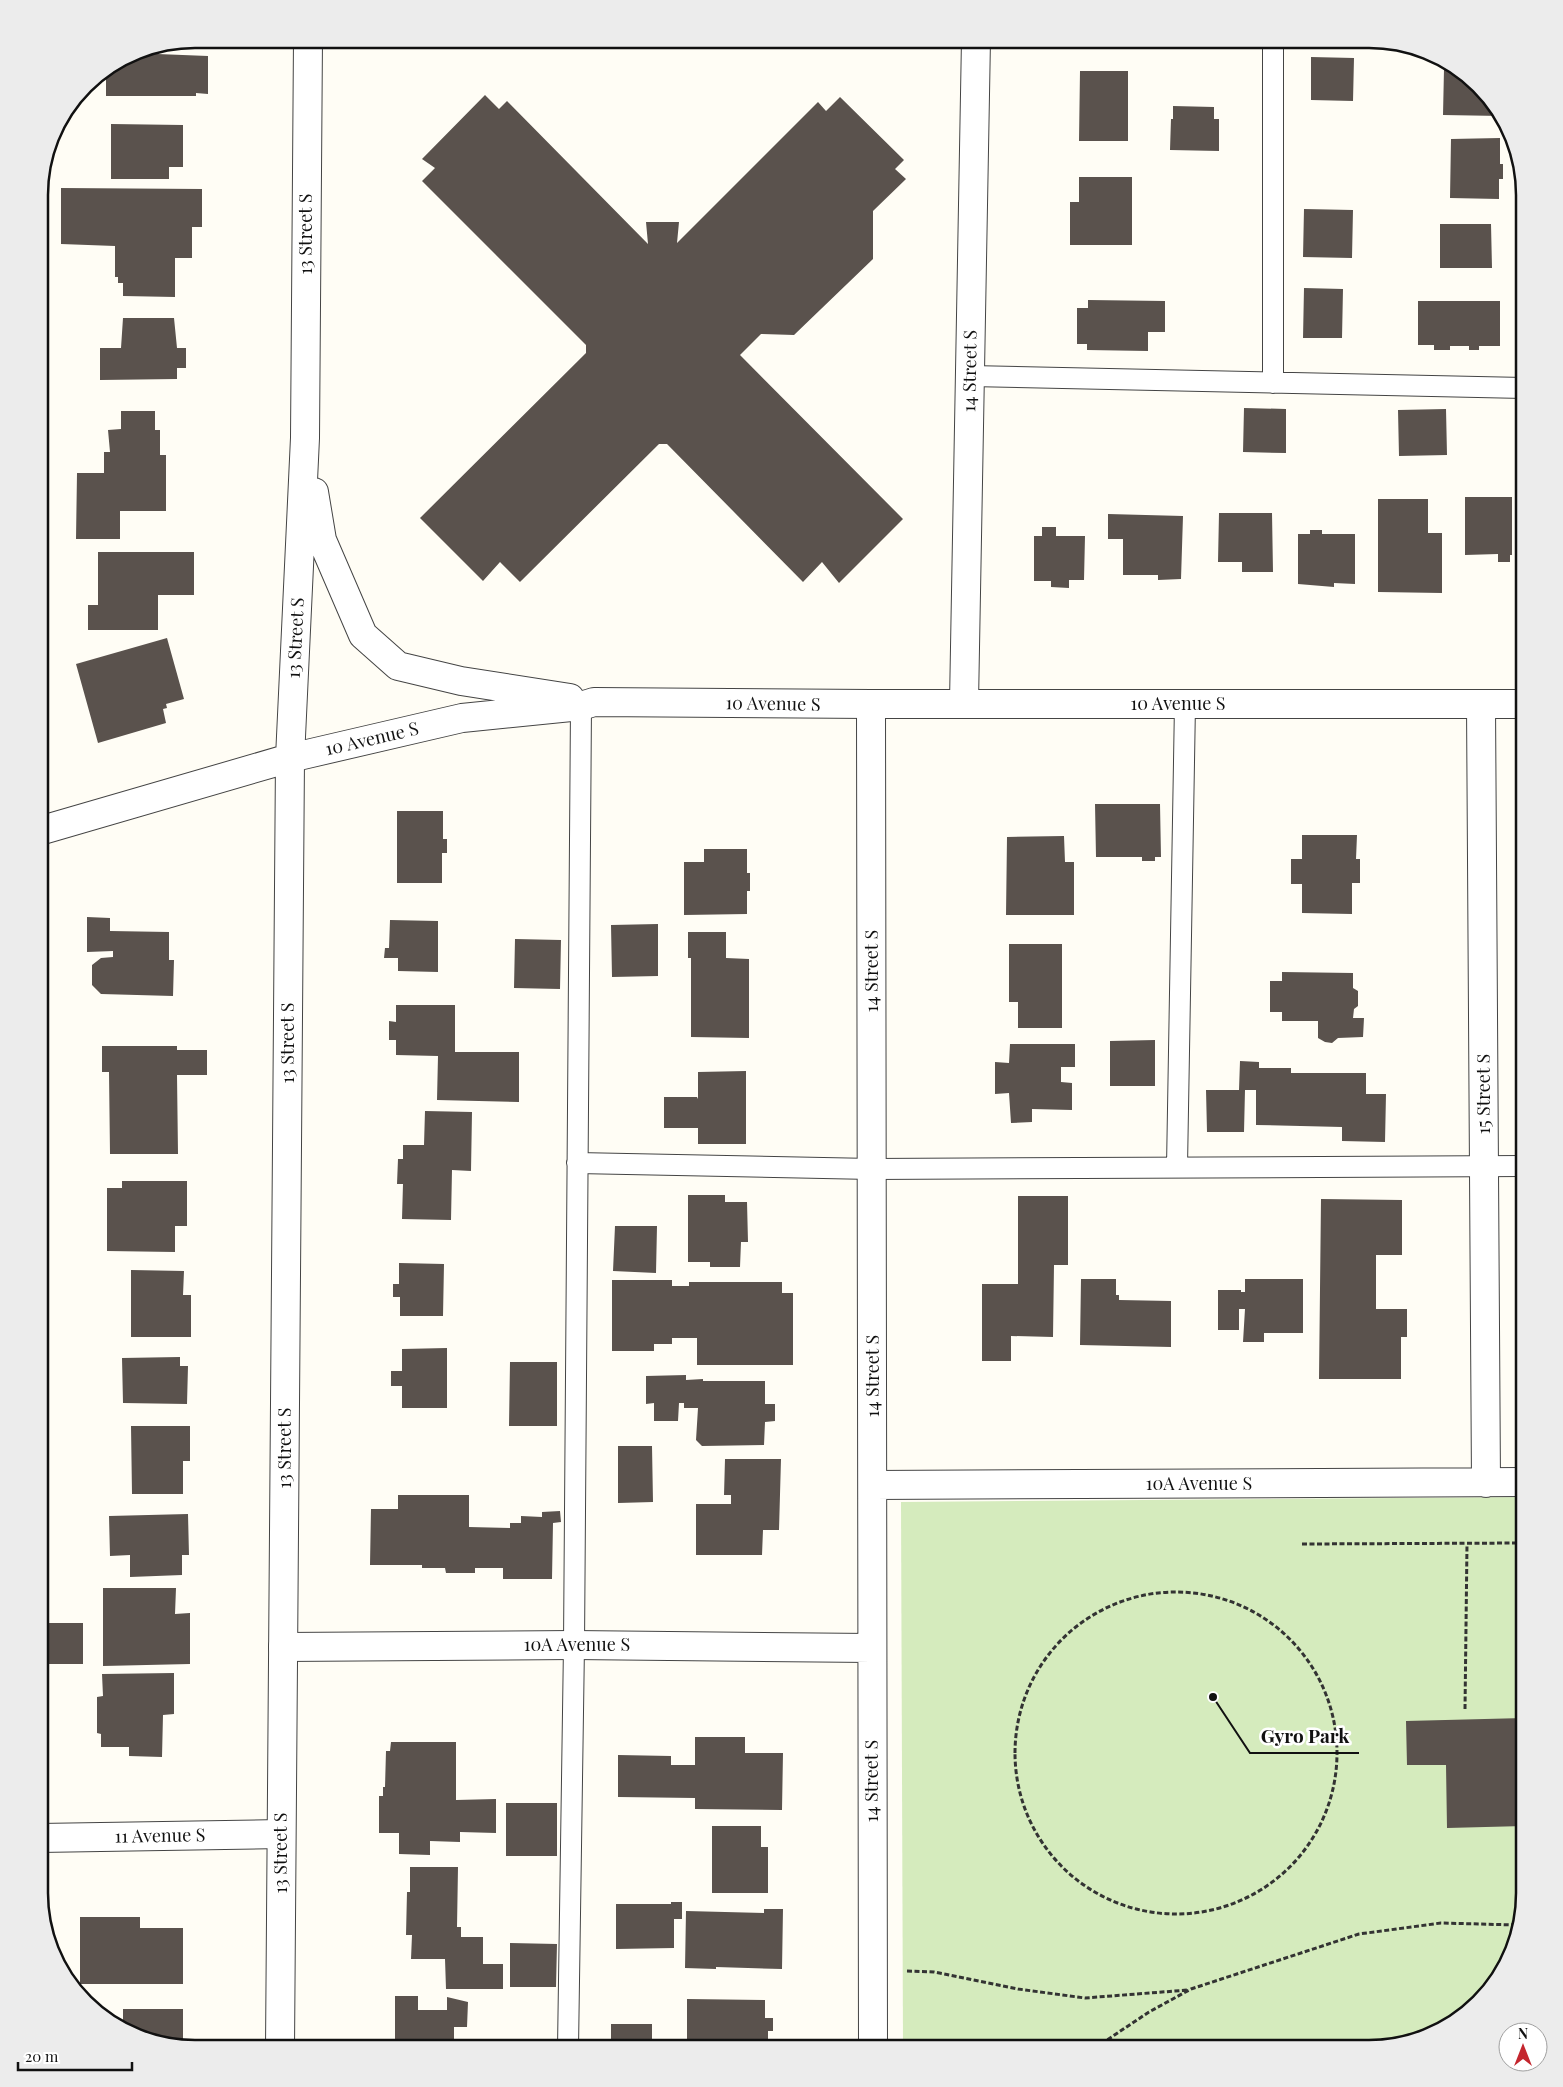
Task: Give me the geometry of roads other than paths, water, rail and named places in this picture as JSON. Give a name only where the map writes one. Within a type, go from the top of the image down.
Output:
[{"type":"street","name":"13 Street S","points":[[280,2040],[290,758],[305,438],[308,47]]},
{"type":"street","name":"14 Street S","points":[[964,703],[976,48]]},
{"type":"street","points":[[305,438],[322,540],[363,635],[398,666],[461,681],[588,704]]},
{"type":"street","name":"10 Avenue S","points":[[48,829],[290,758],[462,718],[588,704],[1516,704]]},
{"type":"street","name":"14 Street S","points":[[871,704],[873,2040]]},
{"type":"street","name":"15 Street S","points":[[1481,704],[1486,1483]]},
{"type":"street","name":"10A Avenue S","points":[[873,1485],[1516,1482]]},
{"type":"street","name":"10A Avenue S","points":[[283,1646],[574,1645],[871,1648]]},
{"type":"street","name":"11 Avenue S","points":[[48,1838],[281,1834]]},
{"type":"lane","points":[[1272,48],[1272,383]]},
{"type":"lane","points":[[970,376],[1516,388]]},
{"type":"lane","points":[[568,2040],[574,1645],[577,1164],[588,704]]},
{"type":"lane","points":[[1177,1167],[1185,704]]},
{"type":"lane","points":[[577,1164],[872,1168],[1516,1166]]},
{"type":"place","name":"Gyro Park","points":[[1213,1697]]}]
